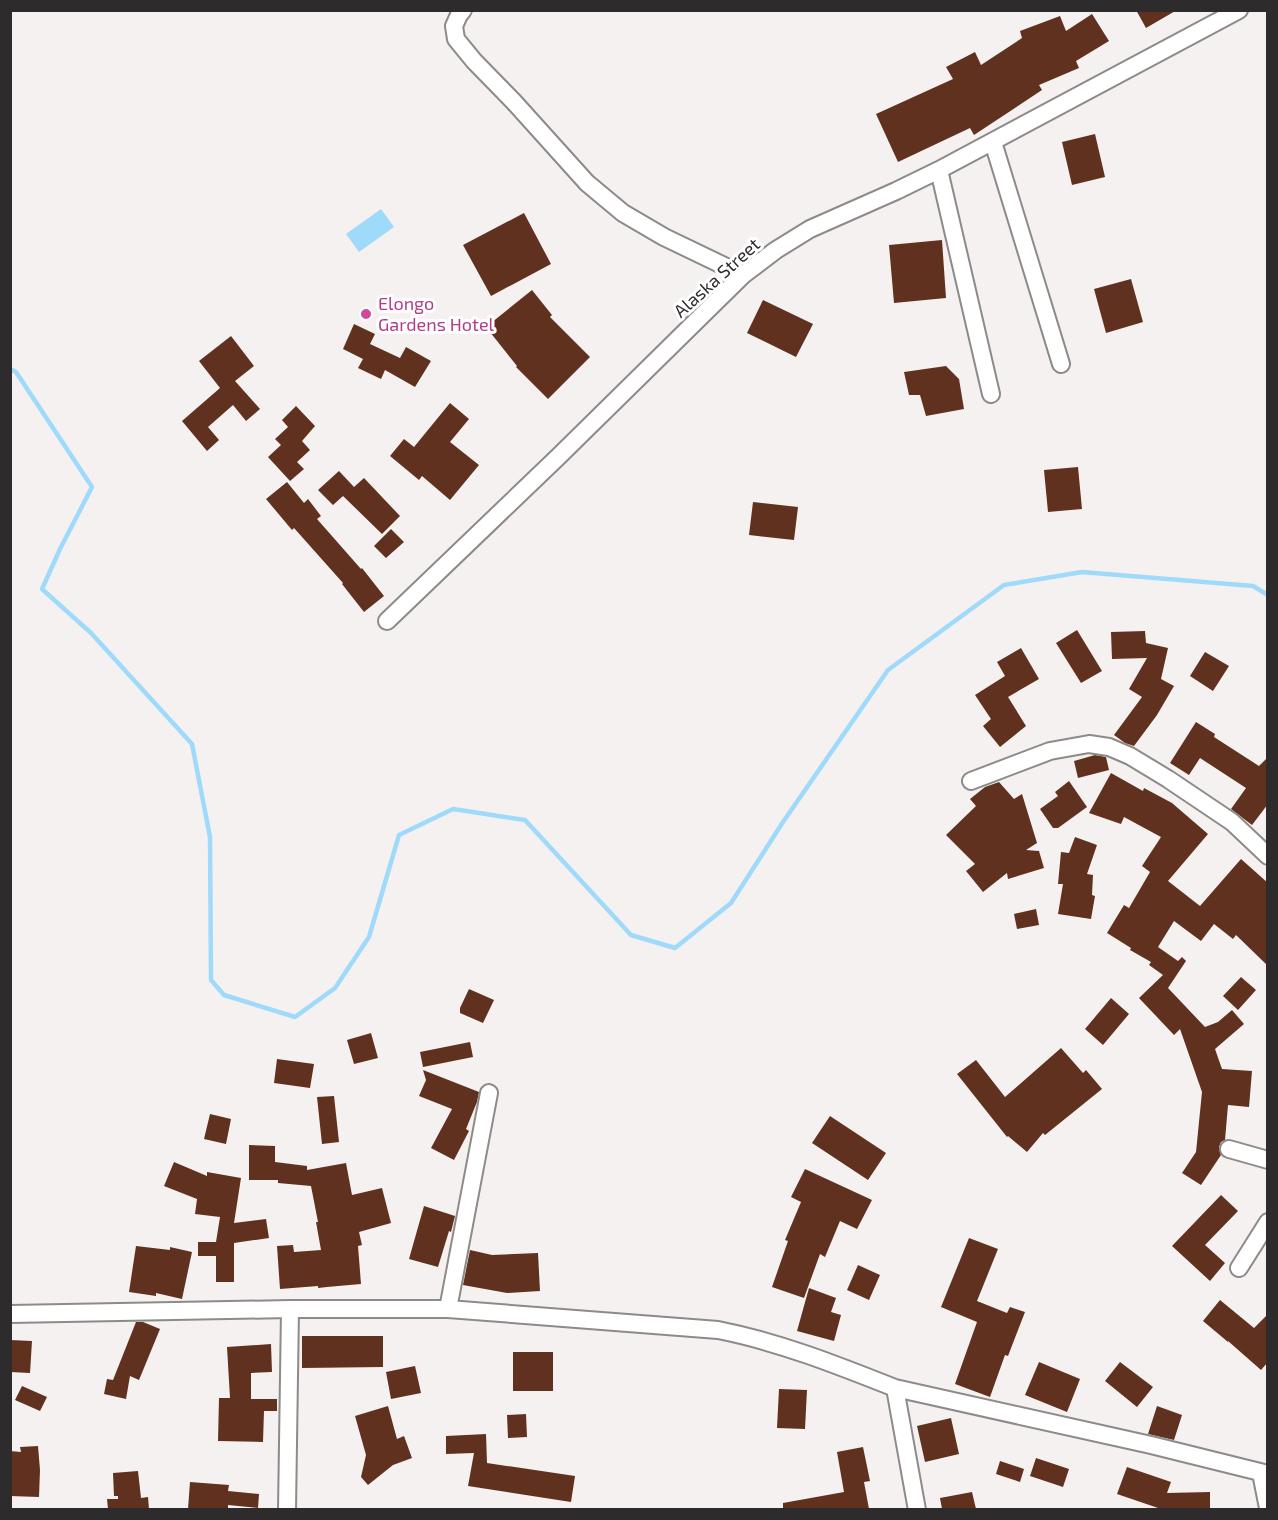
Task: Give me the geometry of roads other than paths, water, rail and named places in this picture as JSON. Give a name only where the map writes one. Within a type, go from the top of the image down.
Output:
[{"type":"street","points":[[463,10],[454,26],[456,39],[587,183],[623,213],[664,237],[743,275]]},
{"type":"street","name":"Alaska Street","points":[[387,621],[743,275],[776,250],[810,229],[939,170],[1239,10]]},
{"type":"street","points":[[993,142],[1061,364]]},
{"type":"street","points":[[939,170],[991,394]]},
{"type":"street","points":[[971,782],[1050,751],[1089,744],[1109,747],[1130,756],[1168,779],[1232,822],[1268,855]]},
{"type":"street","points":[[448,1309],[489,1093]]},
{"type":"street","points":[[1229,1149],[1268,1160]]},
{"type":"street","points":[[1239,1268],[1268,1222]]},
{"type":"street","points":[[287,1509],[290,1309]]},
{"type":"street","points":[[10,1314],[290,1309],[448,1309],[718,1330],[776,1345],[895,1388],[1151,1445],[1264,1474],[1268,1508]]},
{"type":"street","points":[[895,1388],[917,1509]]},
{"type":"water","points":[[381,209],[394,227],[359,252],[346,234]]},
{"type":"waterway","points":[[10,369],[16,372],[92,487],[42,589],[91,633],[192,744],[210,837],[211,980],[224,995],[295,1017],[335,988],[369,937],[399,835],[453,809],[525,820],[631,935],[675,948],[731,903],[783,822],[888,670],[1004,585],[1082,572],[1253,586],[1268,595]]},
{"type":"place","name":"Elongo Gardens Hotel","points":[[366,314]]}]
